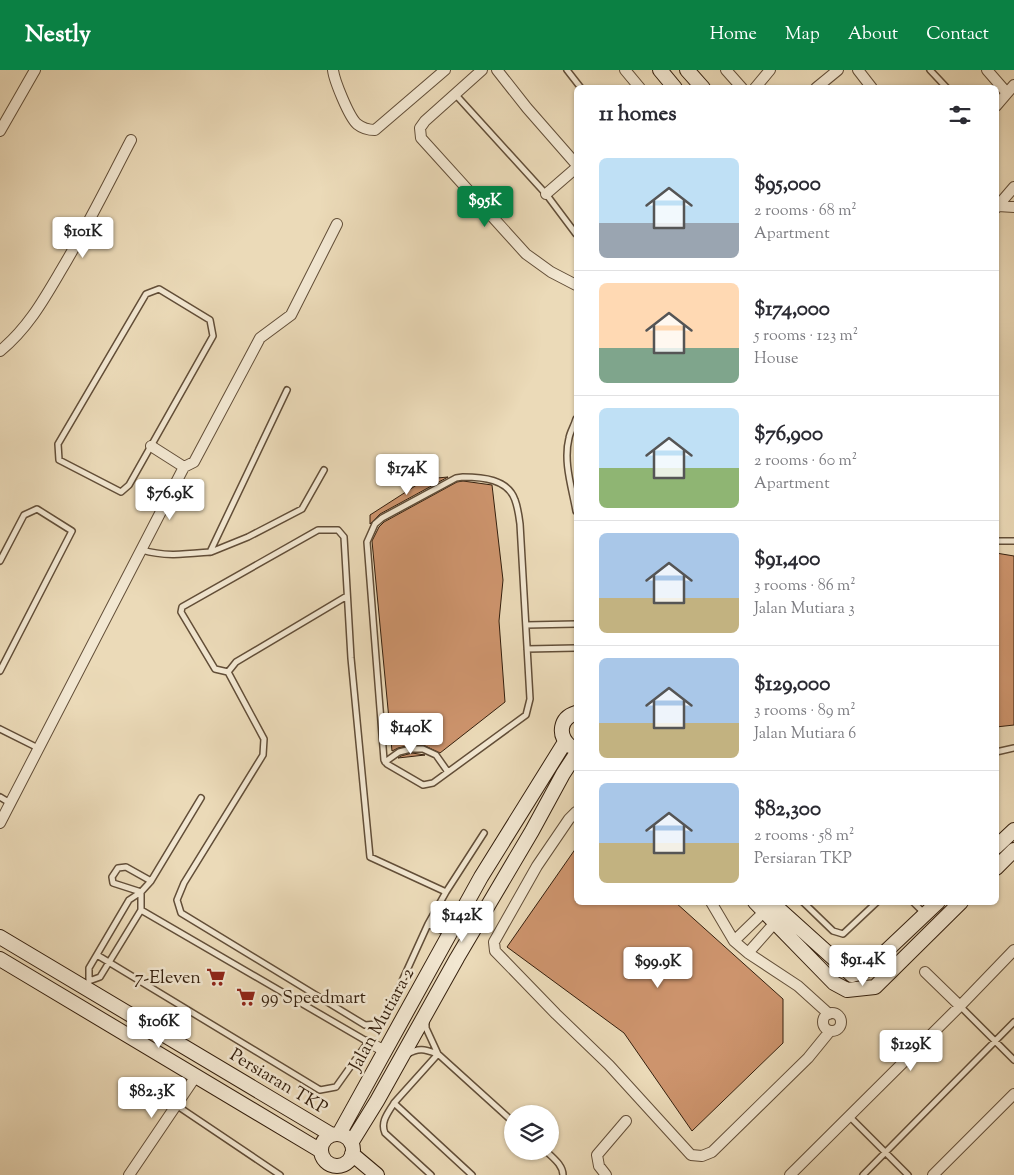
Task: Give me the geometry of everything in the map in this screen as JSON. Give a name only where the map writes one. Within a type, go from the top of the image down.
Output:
[{"type":"street","points":[[0,131],[35,70]]},
{"type":"street","points":[[333,70],[334,79],[355,123],[365,129],[375,130],[444,70]]},
{"type":"street","points":[[482,70],[424,121],[420,128],[421,138],[526,254],[551,272],[574,284]]},
{"type":"street","points":[[497,70],[574,164]]},
{"type":"street","points":[[625,70],[638,85]]},
{"type":"street","points":[[660,70],[672,85]]},
{"type":"street","points":[[688,70],[700,85]]},
{"type":"street","points":[[726,70],[739,85]]},
{"type":"street","points":[[758,85],[770,70]]},
{"type":"street","points":[[820,85],[838,70]]},
{"type":"street","points":[[858,70],[870,85]]},
{"type":"street","points":[[987,70],[1011,89],[999,103]]},
{"type":"street","points":[[0,351],[13,340],[33,317],[72,252],[132,140]]},
{"type":"street","points":[[546,194],[574,168]]},
{"type":"street","points":[[999,205],[1014,187]]},
{"type":"street","points":[[999,207],[1014,207]]},
{"type":"street","points":[[0,823],[184,467],[194,462],[260,338],[291,316],[337,224]]},
{"type":"street","points":[[151,446],[184,467]]},
{"type":"street","points":[[570,745],[561,730],[562,724],[570,715],[574,714]]},
{"type":"street","name":"Jalan Mutiara 2","points":[[336,1135],[451,934],[481,877],[570,745]]},
{"type":"street","name":"Jalan Mutiara 2","points":[[352,1149],[430,1004],[574,757]]},
{"type":"street","points":[[574,814],[537,866],[494,942],[495,951],[609,1066],[691,1155],[702,1156],[712,1152],[808,1058],[830,1031],[837,1030],[841,1023],[839,1016],[829,1014],[798,986],[748,954],[734,941],[713,905]]},
{"type":"street","points":[[999,844],[1014,830]]},
{"type":"street","points":[[999,865],[1014,850]]},
{"type":"street","points":[[734,941],[766,905],[834,983],[847,990],[875,987],[958,905]]},
{"type":"street","points":[[779,918],[852,975],[865,971],[935,905]]},
{"type":"street","points":[[748,954],[779,918]]},
{"type":"street","name":"Persiaran TKP","points":[[0,938],[86,984],[336,1135]]},
{"type":"street","points":[[790,1175],[1014,950]]},
{"type":"street","points":[[0,959],[321,1151]]},
{"type":"street","points":[[925,972],[960,1006]]},
{"type":"street","points":[[368,1042],[385,1051]]},
{"type":"street","points":[[128,1175],[196,1076]]},
{"type":"street","points":[[933,1175],[1014,1094]]},
{"type":"street","points":[[606,1175],[598,1166],[598,1155],[626,1121]]},
{"type":"street","points":[[350,1175],[339,1166],[329,1164],[322,1156],[321,1151],[324,1141],[336,1135],[348,1139],[352,1149],[377,1175]]},
{"type":"street","points":[[339,1166],[348,1162],[352,1149]]},
{"type":"lane","points":[[567,70],[579,85]]},
{"type":"lane","points":[[930,70],[943,85]]},
{"type":"lane","points":[[454,93],[546,194],[574,231]]},
{"type":"lane","points":[[159,289],[210,320],[213,336],[151,446],[129,485],[121,492],[59,460],[58,444],[146,294],[159,289]]},
{"type":"lane","points":[[210,552],[287,390]]},
{"type":"lane","points":[[574,425],[568,439],[567,452],[574,500]]},
{"type":"lane","points":[[142,550],[156,554],[172,555],[210,552],[248,537],[302,509],[324,470]]},
{"type":"lane","points":[[472,477],[503,484],[515,498],[520,524],[526,625],[530,699],[526,715],[433,783],[423,785],[385,762],[367,542],[375,524],[388,514],[456,478],[472,477]]},
{"type":"lane","points":[[0,561],[24,515],[37,509],[72,531],[0,671]]},
{"type":"lane","points":[[446,892],[370,857],[350,658],[344,538],[338,530],[318,530],[182,607],[181,612],[215,669],[228,672],[264,739],[263,755],[184,883],[177,900],[181,913],[365,1025],[378,1024],[387,1014],[428,924],[484,832]]},
{"type":"lane","points":[[999,541],[1014,542]]},
{"type":"lane","points":[[228,672],[236,662],[348,596]]},
{"type":"lane","points":[[526,625],[574,624]]},
{"type":"lane","points":[[527,649],[574,648]]},
{"type":"lane","points":[[0,729],[39,749]]},
{"type":"lane","points":[[999,751],[1014,748]]},
{"type":"lane","points":[[385,762],[399,752],[423,749],[436,755],[448,772]]},
{"type":"lane","points":[[0,797],[10,803]]},
{"type":"lane","points":[[86,984],[89,968],[128,900],[141,892],[151,881],[201,798]]},
{"type":"lane","points":[[141,892],[113,882],[112,877],[118,868],[126,867],[151,881]]},
{"type":"lane","points":[[86,984],[100,977],[110,963],[141,910],[141,892]]},
{"type":"lane","points":[[805,905],[833,932],[843,934],[874,905]]},
{"type":"lane","points":[[915,905],[925,915]]},
{"type":"lane","points":[[97,955],[320,1090],[336,1087],[368,1042],[141,910]]},
{"type":"lane","points":[[428,924],[451,934]]},
{"type":"lane","points":[[430,1004],[426,1018],[426,1028],[438,1054]]},
{"type":"lane","points":[[960,1006],[1014,1060]]},
{"type":"lane","points":[[863,1175],[1014,1022]]},
{"type":"lane","points":[[399,1060],[418,1049],[438,1054],[504,1114]]},
{"type":"lane","points":[[432,1175],[385,1133],[382,1127],[394,1104],[438,1054]]},
{"type":"lane","points":[[394,1104],[472,1175]]},
{"type":"lane","points":[[176,1106],[280,1175]]},
{"type":"lane","points":[[849,1116],[908,1175]]},
{"type":"lane","points":[[556,1160],[563,1170],[563,1175]]},
{"type":"building","points":[[448,477],[380,514],[370,524],[370,515],[426,479]]},
{"type":"building","points":[[463,481],[492,485],[503,580],[499,621],[505,702],[440,753],[423,745],[410,745],[392,751],[372,541],[379,527],[384,522],[457,482]]},
{"type":"building","points":[[999,554],[1014,556],[1014,725],[999,727]]},
{"type":"building","points":[[412,753],[425,755],[398,758],[401,756]]},
{"type":"building","points":[[574,851],[574,905],[678,905],[783,999],[783,1043],[692,1131],[624,1033],[507,947]]},
{"type":"place","name":"7-Eleven","points":[[216,977]]},
{"type":"place","name":"99 Speedmart","points":[[246,997]]}]
